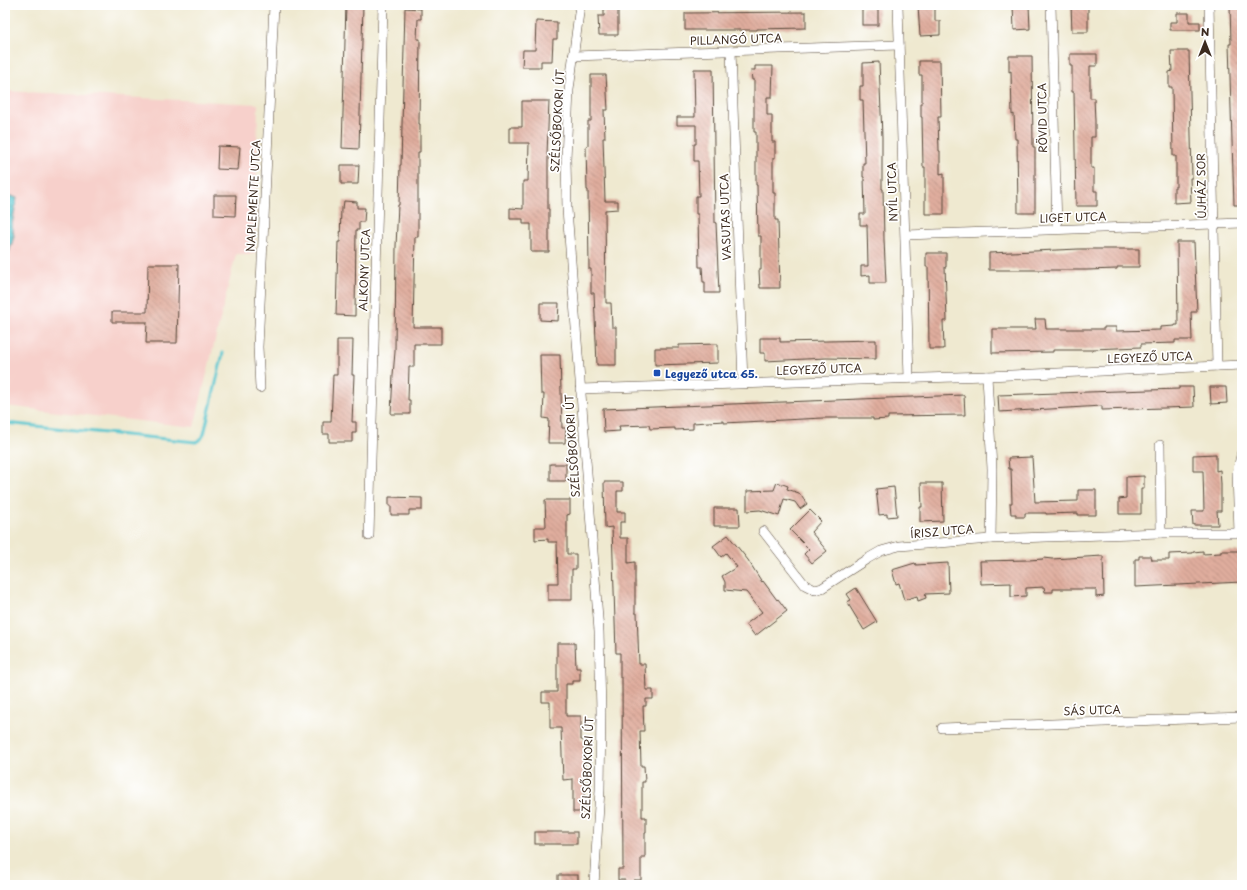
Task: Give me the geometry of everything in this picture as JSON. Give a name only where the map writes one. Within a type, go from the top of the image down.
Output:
[{"type":"street","name":"NAPLEMENTE UTCA","points":[[260,388],[258,347],[274,5]]},
{"type":"street","name":"ALKONY UTCA","points":[[369,536],[383,5]]},
{"type":"street","name":"SZÉLSŐBOKORI ÚT","points":[[580,5],[569,90],[566,159],[566,208],[599,631],[601,711],[600,790],[594,885]]},
{"type":"street","name":"NYÍL UTCA","points":[[898,5],[906,235],[909,378]]},
{"type":"street","name":"RÖVID UTCA","points":[[1051,5],[1057,229]]},
{"type":"street","name":"ÚJHÁZ SOR","points":[[1209,5],[1217,366]]},
{"type":"street","name":"PILLANGÓ UTCA","points":[[573,56],[899,45]]},
{"type":"street","name":"VASUTAS UTCA","points":[[730,51],[743,383]]},
{"type":"street","name":"LIGET UTCA","points":[[906,235],[1242,223]]},
{"type":"street","name":"LEGYEZŐ UTCA","points":[[580,389],[1242,366]]},
{"type":"street","points":[[987,376],[992,469],[991,539]]},
{"type":"street","points":[[1160,445],[1161,533]]},
{"type":"street","name":"ÍRISZ UTCA","points":[[763,531],[804,585],[815,590],[822,588],[881,551],[899,546],[991,539],[1161,533],[1240,533],[1237,473],[1242,451]]},
{"type":"street","name":"SÁS UTCA","points":[[942,728],[1242,717]]},
{"type":"shaded area","points":[[5,91],[258,104],[255,254],[236,254],[194,427],[5,406]]},
{"type":"water","points":[[5,194],[17,198],[12,225],[14,236],[9,253],[5,257]]},
{"type":"building","points":[[346,5],[363,5],[359,149],[342,148]]},
{"type":"building","points":[[604,5],[618,5],[618,35],[599,35],[598,16],[604,16]]},
{"type":"building","points":[[918,5],[935,5],[935,21],[940,21],[940,35],[920,36]]},
{"type":"building","points":[[1013,5],[1029,5],[1030,29],[1014,30]]},
{"type":"building","points":[[1071,5],[1088,5],[1088,32],[1072,32]]},
{"type":"building","points":[[1230,5],[1242,5],[1242,205],[1234,205],[1229,44],[1231,44]]},
{"type":"building","points":[[405,8],[421,9],[421,19],[418,19],[417,39],[420,39],[420,152],[418,152],[418,237],[415,237],[413,327],[441,327],[441,344],[414,344],[414,367],[409,367],[408,400],[410,400],[410,414],[391,414],[395,352],[396,246],[401,165]]},
{"type":"building","points":[[862,8],[878,8],[878,25],[862,25]]},
{"type":"building","points":[[806,12],[806,28],[685,30],[685,13]]},
{"type":"building","points":[[1177,13],[1189,13],[1189,22],[1200,22],[1200,30],[1170,30],[1170,22],[1177,22]]},
{"type":"building","points":[[536,21],[557,22],[557,39],[553,39],[552,61],[541,61],[541,67],[522,67],[523,50],[535,50]]},
{"type":"building","points":[[1171,51],[1189,51],[1192,178],[1190,178],[1191,202],[1174,203],[1174,187],[1176,187],[1176,156],[1173,156],[1172,87],[1169,87],[1169,72],[1172,71]]},
{"type":"building","points":[[1070,54],[1097,54],[1097,66],[1090,66],[1090,98],[1094,98],[1095,137],[1091,137],[1091,168],[1094,168],[1094,191],[1097,191],[1097,206],[1076,206],[1074,92],[1072,92],[1072,66],[1070,66]]},
{"type":"building","points":[[1009,56],[1032,56],[1033,147],[1035,147],[1035,213],[1018,213],[1017,139],[1015,139],[1014,114],[1012,115],[1011,71],[1009,72]]},
{"type":"building","points":[[919,61],[940,61],[941,117],[938,117],[940,174],[944,173],[944,214],[925,214],[925,167],[923,167],[921,117],[922,75],[919,75]]},
{"type":"building","points":[[879,62],[886,283],[870,283],[870,275],[861,276],[861,266],[868,266],[867,225],[860,225],[860,214],[865,214],[863,163],[865,163],[863,100],[860,100],[860,86],[863,86],[863,63]]},
{"type":"building","points":[[755,66],[773,66],[772,97],[767,97],[767,115],[772,115],[772,142],[775,142],[775,158],[773,158],[773,193],[775,193],[775,220],[778,220],[780,288],[760,288],[759,270],[761,270],[761,236],[758,236],[756,132],[754,132],[754,80],[752,80],[751,70],[755,70]]},
{"type":"building","points":[[694,69],[713,69],[715,223],[719,293],[705,293],[705,282],[703,282],[702,267],[699,267],[698,214],[696,214],[696,196],[699,196],[698,161],[694,161],[696,125],[677,125],[677,117],[695,117]]},
{"type":"building","points":[[591,75],[606,75],[608,110],[604,110],[605,138],[603,138],[605,201],[618,201],[618,209],[605,210],[606,303],[611,303],[612,327],[616,327],[616,365],[597,365],[594,293],[591,293],[591,269],[589,269],[586,146],[588,146],[588,121],[591,121]]},
{"type":"building","points":[[522,101],[549,101],[547,155],[549,252],[531,252],[531,224],[523,224],[523,219],[510,219],[510,208],[523,209],[523,181],[528,181],[529,143],[510,143],[510,127],[522,127]]},
{"type":"building","points":[[218,146],[240,147],[238,170],[217,169]]},
{"type":"building","points":[[341,165],[359,165],[358,184],[341,184]]},
{"type":"building","points":[[214,195],[236,195],[235,216],[214,215]]},
{"type":"building","points":[[344,201],[357,202],[357,208],[365,208],[364,222],[359,222],[359,230],[356,230],[355,316],[336,315],[338,242],[340,242],[341,208],[343,208]]},
{"type":"building","points":[[1177,242],[1194,242],[1197,312],[1191,312],[1192,340],[1175,340],[1175,343],[1141,344],[1141,347],[1093,350],[1053,350],[1053,352],[992,353],[992,329],[1036,329],[1035,319],[1045,319],[1046,329],[1104,329],[1104,327],[1116,327],[1116,331],[1160,330],[1160,327],[1178,325]]},
{"type":"building","points":[[1079,249],[1139,249],[1139,267],[1117,267],[1117,269],[1087,270],[989,270],[989,253]]},
{"type":"building","points":[[926,253],[946,253],[945,267],[947,321],[943,321],[944,349],[929,349],[928,267],[926,267]]},
{"type":"building","points":[[148,264],[179,264],[177,343],[146,343],[147,322],[112,322],[112,312],[147,312]]},
{"type":"building","points":[[540,303],[559,303],[558,321],[540,320]]},
{"type":"building","points":[[760,338],[780,338],[780,342],[876,340],[876,359],[826,358],[765,361],[765,353],[760,353]]},
{"type":"building","points":[[337,340],[353,340],[352,375],[354,375],[352,422],[356,422],[356,433],[352,433],[352,442],[329,442],[329,434],[323,434],[323,422],[331,422],[333,375],[337,375]]},
{"type":"building","points":[[718,344],[718,363],[655,365],[655,348],[679,348],[679,345]]},
{"type":"building","points":[[540,355],[560,355],[562,428],[566,428],[565,443],[548,443],[549,419],[543,418],[544,394],[541,394]]},
{"type":"building","points":[[1179,387],[1193,387],[1194,407],[1102,410],[1102,406],[999,412],[998,395],[1179,389]]},
{"type":"building","points":[[1210,387],[1226,387],[1227,403],[1211,404]]},
{"type":"building","points":[[964,395],[965,415],[888,416],[888,419],[873,420],[873,418],[823,418],[724,423],[724,421],[693,423],[693,429],[650,429],[649,425],[619,426],[620,431],[604,432],[603,409]]},
{"type":"building","points":[[1216,454],[1216,471],[1220,470],[1221,484],[1221,511],[1217,511],[1218,525],[1193,525],[1192,511],[1204,511],[1203,471],[1193,471],[1193,455]]},
{"type":"building","points":[[1032,457],[1035,502],[1078,501],[1078,490],[1096,490],[1096,515],[1078,515],[1078,513],[1025,513],[1025,517],[1016,517],[1016,514],[1011,514],[1011,469],[1009,469],[1008,458]]},
{"type":"building","points":[[550,464],[566,464],[566,481],[550,481]]},
{"type":"building","points":[[1144,476],[1144,489],[1141,489],[1141,514],[1119,514],[1119,499],[1126,498],[1126,477]]},
{"type":"building","points":[[604,482],[623,482],[623,491],[617,491],[617,512],[625,512],[625,522],[620,522],[620,538],[628,538],[628,563],[635,562],[635,613],[637,613],[639,664],[645,664],[646,690],[653,690],[653,699],[646,699],[646,706],[643,706],[644,731],[640,731],[641,766],[644,766],[645,782],[642,782],[642,817],[646,817],[646,833],[645,857],[641,857],[641,880],[634,880],[634,884],[625,884],[625,880],[618,880],[618,869],[623,869],[622,678],[620,678],[620,653],[616,653],[612,527],[605,528]]},
{"type":"building","points":[[777,482],[788,486],[787,489],[799,493],[807,504],[800,509],[795,502],[784,499],[779,516],[760,510],[747,511],[747,491],[774,490]]},
{"type":"building","points":[[921,483],[942,483],[943,521],[920,522],[920,507],[922,507]]},
{"type":"building","points":[[894,487],[897,516],[887,517],[887,514],[879,515],[876,489]]},
{"type":"building","points":[[389,497],[422,498],[422,510],[409,510],[409,515],[391,515]]},
{"type":"building","points":[[545,500],[570,500],[570,514],[567,515],[567,554],[576,554],[576,569],[572,569],[572,600],[548,600],[548,583],[558,583],[557,542],[548,542],[548,539],[535,540],[535,527],[546,527]]},
{"type":"building","points":[[714,508],[739,508],[740,526],[714,526]]},
{"type":"building","points":[[810,510],[821,521],[811,532],[827,551],[812,563],[804,554],[809,549],[790,530]]},
{"type":"building","points":[[728,535],[748,560],[762,582],[763,581],[787,611],[755,636],[746,624],[762,612],[746,592],[725,590],[725,582],[722,576],[737,567],[726,553],[721,557],[713,546]]},
{"type":"building","points":[[1203,551],[1203,554],[1221,553],[1221,551],[1242,551],[1242,582],[1135,587],[1135,559],[1139,559],[1139,556],[1151,556],[1152,560],[1169,560],[1169,554]]},
{"type":"building","points":[[1103,556],[1104,596],[1096,597],[1096,589],[1053,589],[1053,592],[1045,592],[1044,587],[1026,588],[1026,596],[1011,597],[1011,583],[981,584],[980,561]]},
{"type":"building","points":[[915,563],[916,565],[948,563],[949,593],[925,594],[926,598],[918,601],[917,596],[904,600],[899,583],[896,584],[892,570]]},
{"type":"building","points":[[856,588],[877,622],[864,630],[847,602],[851,600],[847,594]]},
{"type":"building","points":[[557,643],[575,643],[576,668],[580,668],[580,681],[572,681],[572,684],[566,684],[566,716],[581,716],[581,740],[584,740],[584,812],[573,812],[573,779],[563,780],[561,728],[550,728],[550,702],[542,702],[542,692],[557,692]]},
{"type":"building","points":[[535,832],[577,832],[577,844],[535,844]]},
{"type":"building","points":[[558,875],[578,875],[578,885],[558,885]]},
{"type":"waterway","points":[[5,423],[196,442],[201,439],[204,434],[223,353]]},
{"type":"place","name":"Legyező utca 65.","points":[[657,373]]}]
